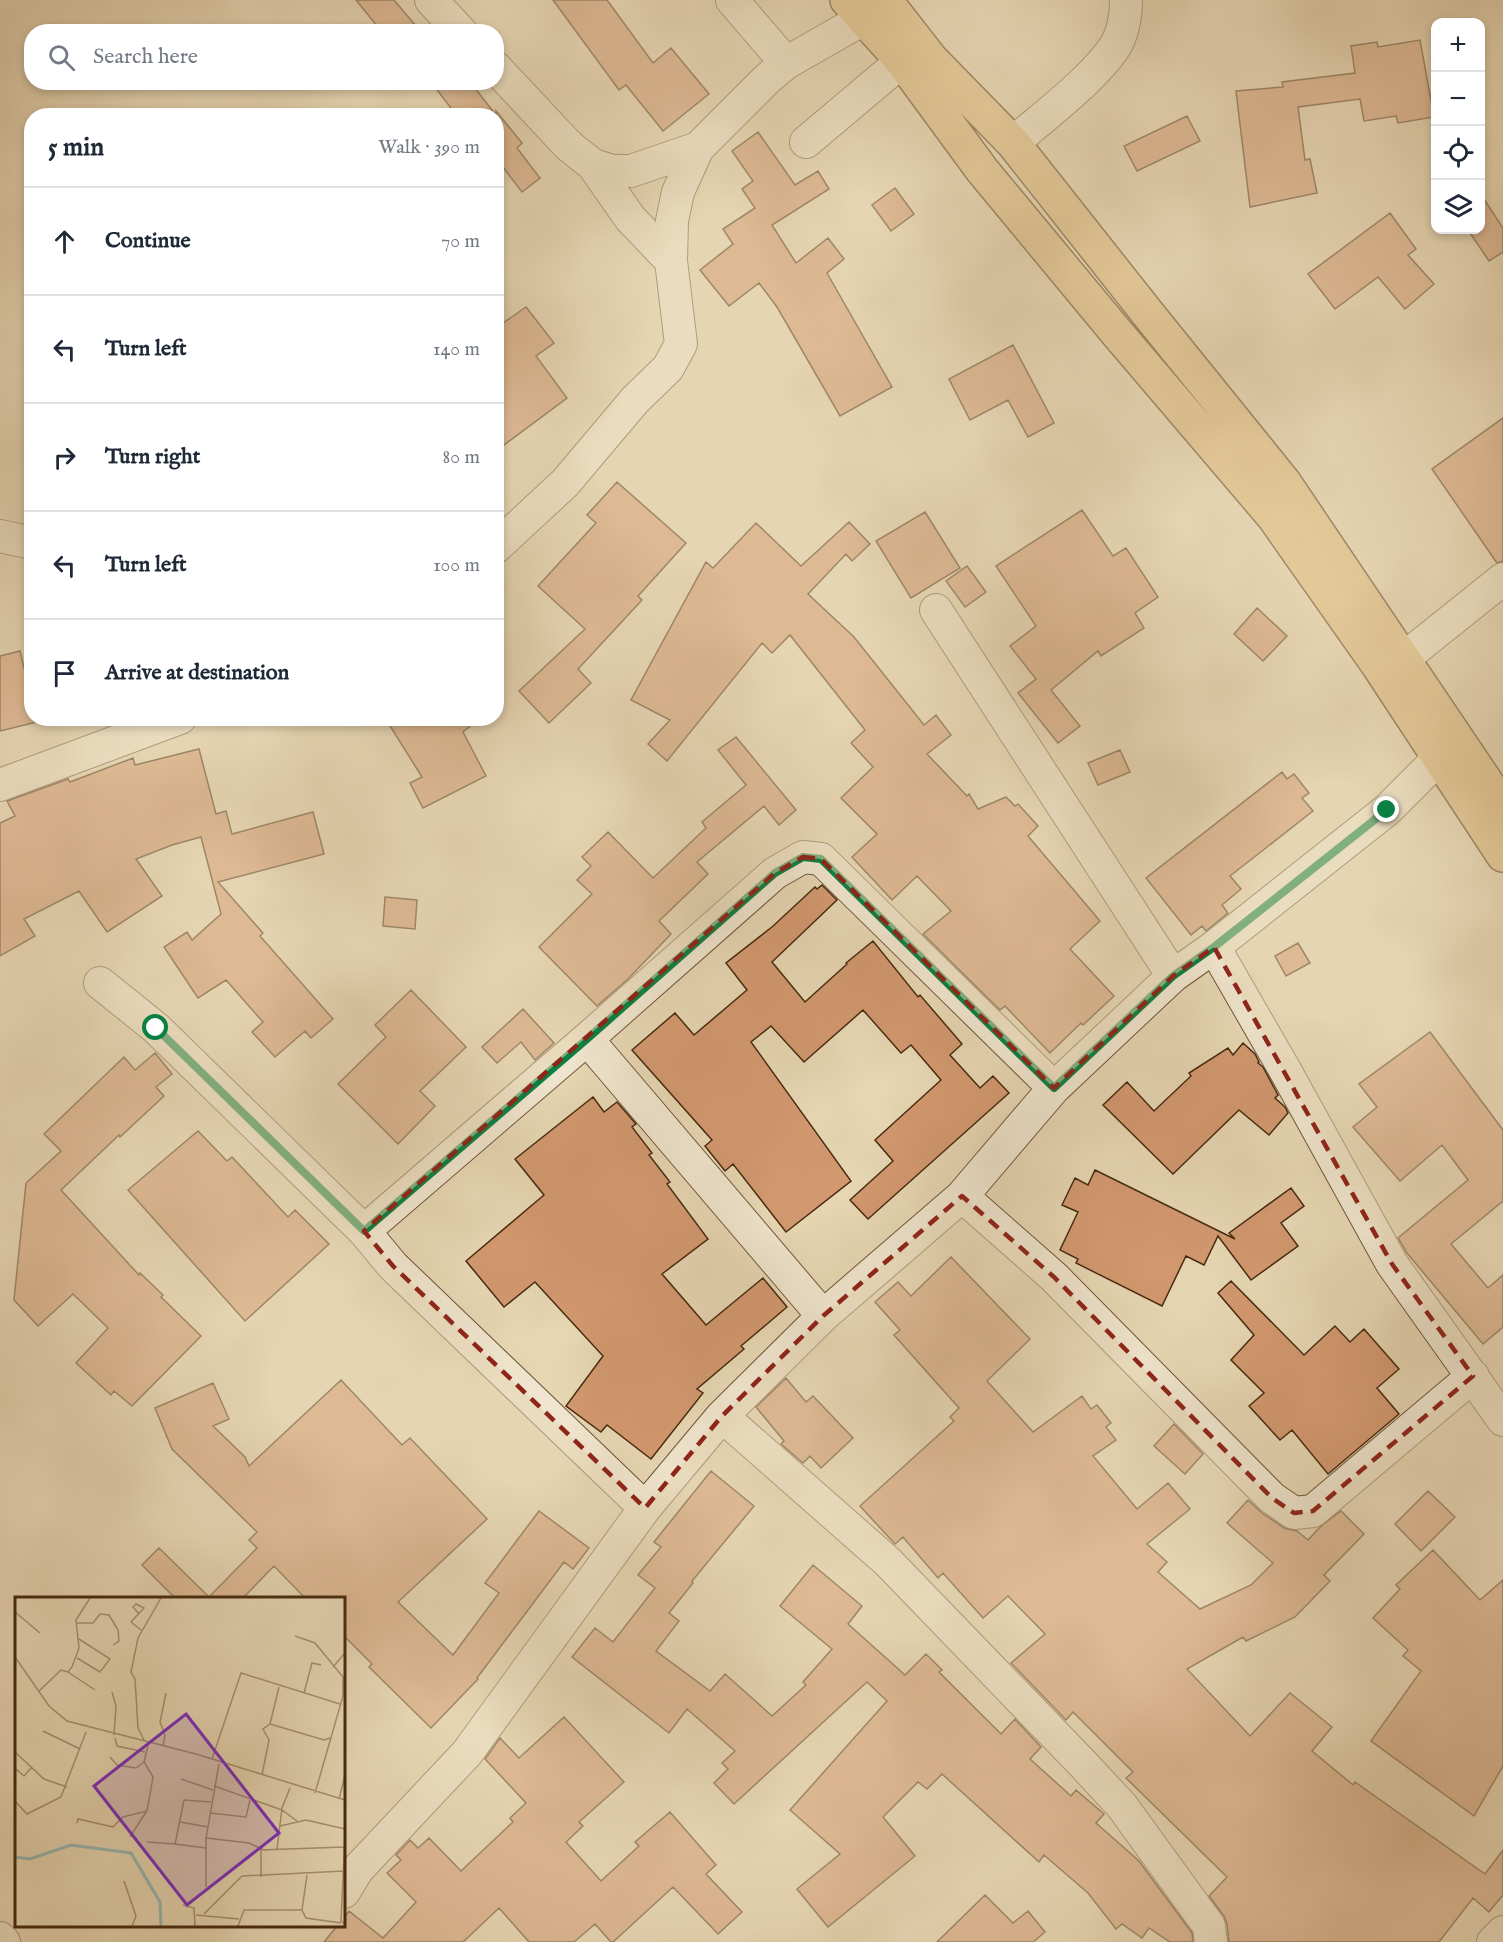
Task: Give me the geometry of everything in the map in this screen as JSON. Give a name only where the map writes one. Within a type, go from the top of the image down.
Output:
[{"type":"main road","points":[[865,6],[930,59],[1013,143],[1284,482],[1503,807]]},
{"type":"main road","points":[[865,6],[902,61],[982,170],[1273,516],[1378,665],[1503,855]]},
{"type":"street","points":[[431,0],[454,24]]},
{"type":"street","points":[[732,0],[786,63]]},
{"type":"street","points":[[1013,143],[1096,70],[1117,43],[1126,14],[1126,0]]},
{"type":"street","points":[[504,540],[565,483],[635,400],[668,368],[681,344],[671,261],[672,221],[678,192],[698,148],[767,79],[865,6]]},
{"type":"street","points":[[806,142],[902,61]]},
{"type":"street","points":[[504,77],[569,146],[593,165],[630,218],[671,261]]},
{"type":"street","points":[[593,165],[612,171],[631,171],[698,148]]},
{"type":"street","points":[[0,536],[24,541]]},
{"type":"street","points":[[1403,659],[1503,579]]},
{"type":"street","points":[[936,610],[1173,976]]},
{"type":"street","points":[[0,785],[159,726]]},
{"type":"street","points":[[345,1890],[358,1869],[467,1753],[645,1508],[722,1416],[824,1316],[963,1196],[1054,1088],[1173,976],[1214,947],[1387,810],[1438,759]]},
{"type":"street","points":[[364,1231],[775,873],[803,857],[821,859],[1054,1088]]},
{"type":"street","points":[[1214,947],[1392,1264],[1503,1420]]},
{"type":"street","points":[[100,983],[156,1028],[364,1231],[393,1266],[645,1508]]},
{"type":"street","points":[[587,1039],[824,1316]]},
{"type":"street","points":[[963,1196],[1054,1277],[1272,1498],[1294,1513],[1313,1511],[1473,1376]]},
{"type":"street","points":[[722,1416],[888,1562],[1099,1781],[1122,1806],[1209,1926],[1211,1942]]},
{"type":"street","points":[[1493,1942],[1503,1932]]},
{"type":"street","points":[[0,1938],[4,1942]]},
{"type":"highlighted area","points":[[803,857],[821,859],[1054,1088],[1173,976],[1214,947],[1392,1264],[1473,1376],[1313,1511],[1294,1513],[1272,1498],[1054,1277],[962,1196],[823,1316],[722,1416],[645,1508],[393,1266],[364,1231],[775,873]]},
{"type":"building","points":[[356,0],[394,0],[414,24],[376,24]]},
{"type":"building","points":[[553,0],[607,0],[653,63],[671,48],[709,94],[663,131],[626,85],[619,90]]},
{"type":"building","points":[[1420,40],[1431,100],[1431,118],[1398,123],[1396,116],[1364,121],[1360,99],[1298,107],[1305,160],[1310,159],[1317,193],[1250,207],[1236,91],[1283,87],[1282,82],[1355,73],[1351,46],[1377,42],[1378,47]]},
{"type":"building","points":[[437,90],[476,90],[490,108],[451,108]]},
{"type":"building","points":[[1187,116],[1200,141],[1137,171],[1124,146]]},
{"type":"building","points":[[504,121],[522,143],[517,148],[540,178],[522,192],[504,169]]},
{"type":"building","points":[[758,132],[795,185],[818,171],[829,189],[772,225],[796,263],[828,238],[844,259],[827,273],[892,387],[840,416],[777,307],[759,283],[729,306],[700,270],[733,244],[723,229],[755,208],[742,189],[753,181],[732,151]]},
{"type":"building","points":[[895,188],[914,214],[891,231],[872,205]]},
{"type":"building","points":[[1485,201],[1503,228],[1503,252],[1489,261],[1471,234],[1485,234]]},
{"type":"building","points":[[1390,213],[1416,249],[1408,255],[1434,284],[1405,309],[1378,277],[1335,309],[1308,274]]},
{"type":"building","points":[[526,307],[554,343],[536,356],[567,398],[504,445],[504,322]]},
{"type":"building","points":[[1013,345],[1054,423],[1028,437],[1008,400],[970,420],[949,379]]},
{"type":"building","points":[[1503,418],[1503,561],[1497,563],[1432,469]]},
{"type":"building","points":[[617,482],[686,543],[638,596],[642,600],[578,669],[591,683],[549,723],[519,691],[585,629],[538,586],[596,523],[587,515]]},
{"type":"building","points":[[1082,510],[1113,556],[1126,548],[1158,597],[1135,613],[1144,628],[1101,656],[1098,651],[1051,690],[1080,726],[1058,743],[1018,693],[1036,679],[1010,646],[1036,626],[996,566]]},
{"type":"building","points":[[925,512],[960,568],[911,598],[876,541]]},
{"type":"building","points":[[849,522],[870,544],[852,561],[846,554],[808,594],[854,637],[924,725],[936,715],[951,735],[927,754],[967,796],[969,794],[978,809],[1006,797],[1015,806],[1018,804],[1038,826],[1028,836],[1100,921],[1070,949],[1114,996],[1050,1053],[1005,1006],[1000,1010],[923,934],[951,911],[917,876],[892,900],[852,857],[877,834],[841,798],[873,767],[851,743],[865,730],[790,635],[772,653],[762,643],[667,761],[648,744],[670,720],[631,700],[706,562],[713,568],[756,523],[801,566]]},
{"type":"building","points":[[967,566],[986,592],[965,607],[946,581]]},
{"type":"building","points":[[1257,608],[1287,636],[1263,661],[1234,634]]},
{"type":"building","points":[[20,651],[24,668],[24,725],[0,731],[0,656]]},
{"type":"building","points":[[390,726],[470,726],[463,732],[486,776],[423,808],[410,783],[422,777]]},
{"type":"building","points":[[736,737],[796,810],[779,825],[764,806],[697,862],[708,874],[659,921],[671,934],[628,979],[597,1006],[539,947],[592,894],[577,880],[591,866],[582,857],[608,832],[653,878],[706,828],[702,822],[746,785],[718,750]]},
{"type":"building","points":[[199,749],[216,814],[226,811],[232,834],[313,812],[324,854],[218,882],[263,933],[260,936],[333,1019],[311,1038],[305,1031],[275,1057],[252,1032],[263,1022],[226,980],[198,998],[164,947],[187,932],[192,940],[221,914],[201,837],[136,859],[162,896],[107,932],[79,891],[24,919],[35,936],[0,956],[0,823],[15,816],[7,801],[68,779],[70,782],[133,758],[135,765]]},
{"type":"building","points":[[1120,750],[1130,772],[1098,785],[1088,763]]},
{"type":"building","points":[[1282,772],[1287,779],[1294,774],[1309,793],[1302,798],[1313,811],[1230,876],[1241,889],[1222,905],[1228,913],[1206,931],[1202,926],[1191,935],[1146,878]]},
{"type":"building","points":[[822,885],[837,900],[772,962],[805,1002],[873,941],[918,997],[920,995],[962,1044],[950,1055],[980,1088],[993,1076],[1009,1093],[868,1219],[850,1200],[893,1161],[875,1140],[941,1080],[911,1045],[901,1053],[863,1010],[804,1062],[771,1026],[751,1042],[851,1181],[786,1232],[733,1164],[725,1171],[705,1146],[712,1140],[632,1050],[675,1013],[694,1035],[747,990],[726,963],[772,927],[815,887],[817,889]]},
{"type":"building","points":[[385,897],[417,900],[415,929],[383,926]]},
{"type":"building","points":[[1298,943],[1310,963],[1286,976],[1275,956]]},
{"type":"building","points":[[411,990],[466,1047],[420,1091],[435,1106],[398,1144],[338,1084],[386,1037],[375,1025]]},
{"type":"building","points":[[523,1009],[554,1043],[535,1060],[521,1042],[497,1063],[482,1047]]},
{"type":"building","points":[[1430,1032],[1503,1130],[1503,1201],[1451,1244],[1488,1288],[1503,1275],[1503,1327],[1483,1344],[1407,1253],[1398,1238],[1468,1180],[1442,1145],[1400,1181],[1353,1127],[1377,1107],[1359,1084]]},
{"type":"building","points":[[1243,1043],[1255,1054],[1278,1095],[1275,1098],[1288,1113],[1269,1135],[1239,1110],[1173,1174],[1103,1105],[1127,1082],[1154,1111],[1191,1076],[1189,1073],[1228,1048],[1233,1055]]},
{"type":"building","points":[[155,1053],[172,1074],[156,1087],[164,1096],[61,1190],[139,1275],[140,1273],[163,1295],[161,1297],[201,1336],[132,1406],[114,1391],[111,1395],[76,1363],[108,1328],[73,1294],[38,1326],[14,1300],[26,1183],[61,1151],[44,1134],[124,1057],[135,1070]]},
{"type":"building","points":[[593,1097],[604,1112],[617,1102],[636,1124],[632,1127],[652,1153],[649,1155],[670,1182],[667,1184],[708,1239],[662,1274],[706,1325],[763,1278],[787,1307],[741,1346],[744,1349],[697,1389],[703,1393],[651,1459],[607,1425],[601,1432],[566,1406],[603,1356],[535,1282],[504,1307],[466,1261],[544,1195],[515,1159]]},
{"type":"building","points":[[198,1131],[227,1161],[232,1157],[288,1217],[295,1210],[329,1244],[245,1321],[128,1190]]},
{"type":"building","points":[[1095,1170],[1235,1239],[1229,1233],[1291,1188],[1304,1206],[1281,1223],[1298,1246],[1251,1280],[1218,1236],[1204,1265],[1186,1256],[1162,1306],[1076,1263],[1078,1259],[1060,1250],[1078,1212],[1062,1205],[1075,1178],[1088,1185]]},
{"type":"building","points":[[951,1257],[1030,1339],[987,1381],[1033,1432],[1082,1396],[1091,1409],[1097,1405],[1111,1423],[1106,1427],[1116,1440],[1093,1456],[1137,1509],[1168,1483],[1190,1509],[1147,1544],[1167,1562],[1158,1572],[1200,1609],[1251,1585],[1273,1563],[1227,1523],[1248,1500],[1284,1528],[1297,1531],[1308,1540],[1321,1526],[1341,1511],[1364,1534],[1324,1575],[1330,1581],[1295,1617],[1246,1641],[1243,1637],[1187,1669],[1250,1736],[1290,1693],[1332,1727],[1312,1751],[1353,1785],[1355,1782],[1485,1874],[1503,1850],[1503,1895],[1489,1912],[1473,1898],[1439,1942],[1229,1942],[1224,1916],[1209,1896],[1227,1877],[1126,1778],[1133,1772],[1073,1712],[1066,1720],[1011,1663],[1045,1634],[1008,1596],[983,1618],[943,1573],[938,1578],[903,1537],[895,1544],[860,1506],[954,1421],[950,1417],[959,1408],[894,1335],[900,1330],[875,1302],[898,1282],[911,1296]]},
{"type":"building","points":[[1231,1281],[1304,1355],[1335,1326],[1350,1342],[1364,1329],[1399,1369],[1377,1388],[1399,1414],[1328,1474],[1292,1430],[1280,1440],[1249,1406],[1264,1393],[1231,1360],[1254,1335],[1218,1293]]},
{"type":"building","points":[[786,1378],[806,1402],[813,1396],[853,1438],[821,1468],[810,1456],[803,1463],[781,1444],[784,1441],[756,1407]]},
{"type":"building","points":[[341,1380],[402,1445],[410,1438],[487,1519],[398,1602],[453,1655],[499,1593],[485,1583],[539,1511],[589,1548],[573,1569],[564,1562],[478,1679],[431,1728],[369,1667],[372,1664],[345,1637],[345,1597],[304,1597],[274,1566],[244,1597],[209,1597],[257,1548],[249,1540],[257,1532],[172,1449],[155,1408],[213,1383],[229,1419],[213,1426],[245,1457],[249,1466]]},
{"type":"building","points":[[1174,1424],[1203,1454],[1185,1474],[1154,1446]]},
{"type":"building","points":[[711,1471],[754,1506],[692,1581],[693,1583],[669,1613],[679,1621],[656,1651],[710,1691],[725,1674],[772,1716],[806,1685],[803,1682],[832,1649],[780,1606],[813,1565],[862,1606],[848,1624],[905,1675],[926,1654],[942,1670],[939,1672],[1001,1734],[1015,1719],[1041,1747],[1030,1759],[1071,1796],[1076,1790],[1104,1814],[1096,1823],[1139,1861],[1192,1933],[1193,1942],[1170,1942],[1149,1928],[1142,1938],[1122,1924],[1116,1929],[1088,1893],[1044,1855],[1039,1862],[942,1774],[927,1789],[918,1782],[883,1817],[915,1856],[828,1927],[797,1889],[840,1854],[790,1810],[887,1701],[867,1682],[734,1804],[714,1783],[728,1769],[722,1763],[735,1751],[687,1709],[669,1733],[572,1657],[595,1628],[613,1642],[655,1588],[638,1575],[661,1547],[654,1542]]},
{"type":"building","points":[[1428,1491],[1455,1517],[1421,1551],[1395,1524]]},
{"type":"building","points":[[159,1548],[209,1597],[174,1597],[142,1565]]},
{"type":"building","points":[[1433,1550],[1480,1600],[1503,1580],[1503,1766],[1474,1816],[1371,1741],[1421,1671],[1403,1656],[1408,1650],[1373,1618],[1400,1589],[1396,1585]]},
{"type":"building","points":[[564,1717],[624,1782],[579,1822],[583,1826],[566,1842],[601,1881],[639,1846],[635,1842],[670,1812],[716,1865],[706,1874],[742,1912],[718,1934],[673,1887],[613,1942],[595,1924],[574,1942],[529,1942],[499,1908],[463,1942],[324,1942],[336,1927],[345,1927],[345,1917],[349,1911],[383,1938],[416,1902],[387,1873],[401,1860],[396,1855],[410,1840],[418,1848],[429,1838],[461,1871],[513,1822],[510,1818],[526,1803],[485,1759],[500,1738],[519,1758]]},
{"type":"building","points":[[985,1895],[1013,1923],[1028,1911],[1045,1932],[1033,1942],[937,1942]]},
{"type":"route","points":[[156,1028],[364,1231],[775,873],[803,857],[821,859],[1054,1088],[1173,976],[1214,947],[1387,810]]}]
